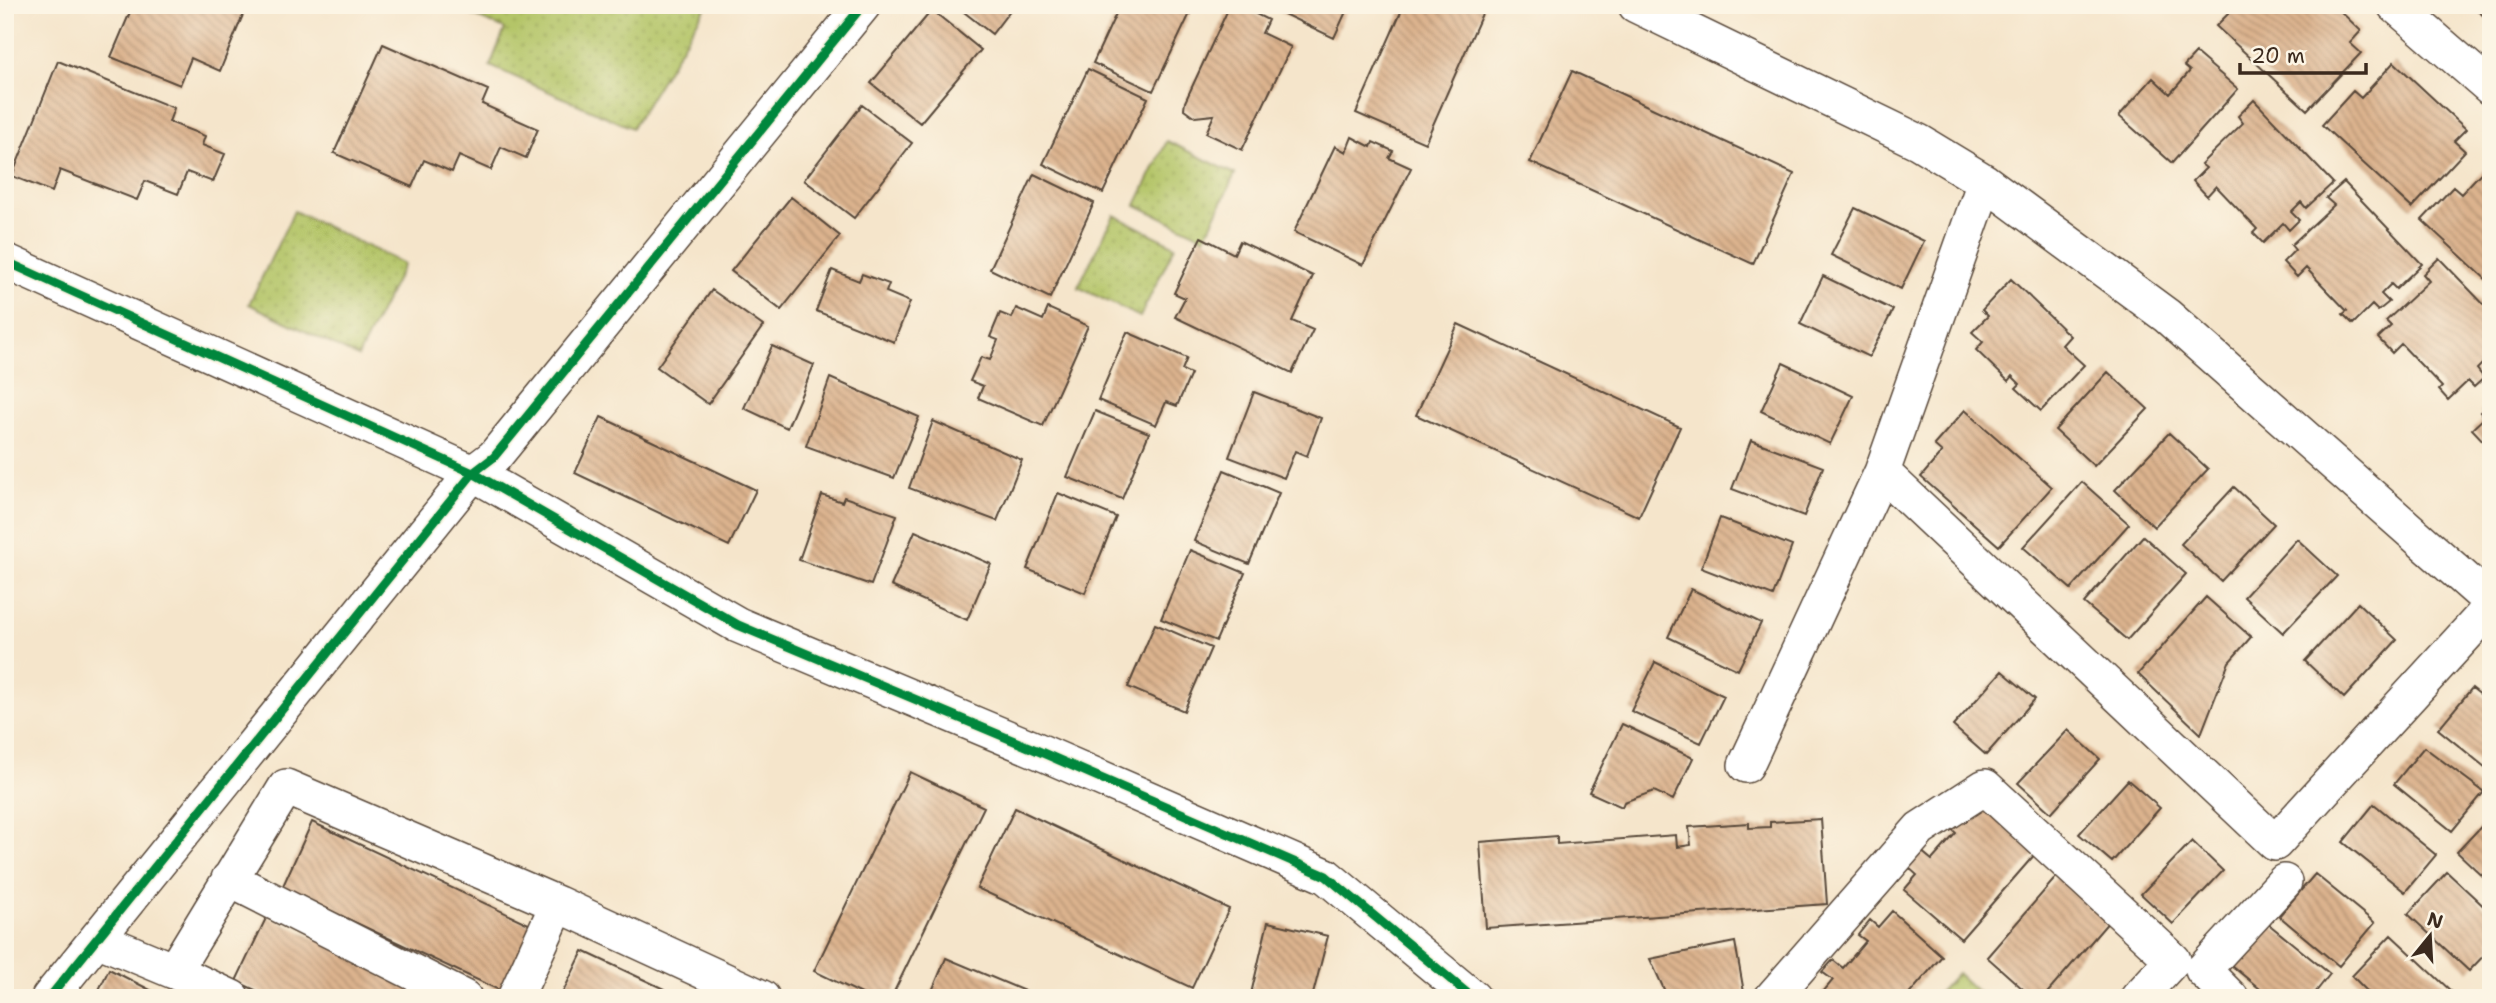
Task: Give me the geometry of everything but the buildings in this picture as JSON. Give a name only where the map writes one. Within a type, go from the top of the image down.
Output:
[{"type":"street","points":[[49,998],[473,473],[494,457],[863,5]]},
{"type":"street","points":[[1636,5],[1919,142],[1985,183],[2167,316],[2491,605],[2275,843],[1882,472]]},
{"type":"street","points":[[2395,5],[2491,88]]},
{"type":"street","points":[[1746,765],[1882,472],[1985,183]]},
{"type":"street","points":[[5,261],[473,473],[738,625],[1036,750],[1325,876],[1473,998]]},
{"type":"street","points":[[174,971],[286,787],[558,904],[762,998]]},
{"type":"street","points":[[1772,998],[1920,829],[1985,787],[2173,960],[2138,998]]},
{"type":"street","points":[[229,879],[464,998]]},
{"type":"street","points":[[2231,998],[2203,970],[2284,882]]},
{"type":"street","points":[[515,998],[558,904]]},
{"type":"street","points":[[97,939],[232,998]]},
{"type":"green space","points":[[466,5],[707,5],[632,128],[490,66],[505,29],[463,11]]},
{"type":"green space","points":[[1167,141],[1235,174],[1205,238],[1136,205]]},
{"type":"green space","points":[[294,211],[404,264],[358,357],[249,304]]},
{"type":"green space","points":[[1114,215],[1175,246],[1140,317],[1078,287]]},
{"type":"green space","points":[[1957,973],[1984,998],[1934,998]]},
{"type":"cycle path","points":[[49,998],[473,473],[494,457],[863,5]]},
{"type":"cycle path","points":[[5,261],[473,473],[738,625],[1326,876],[1473,998]]}]
